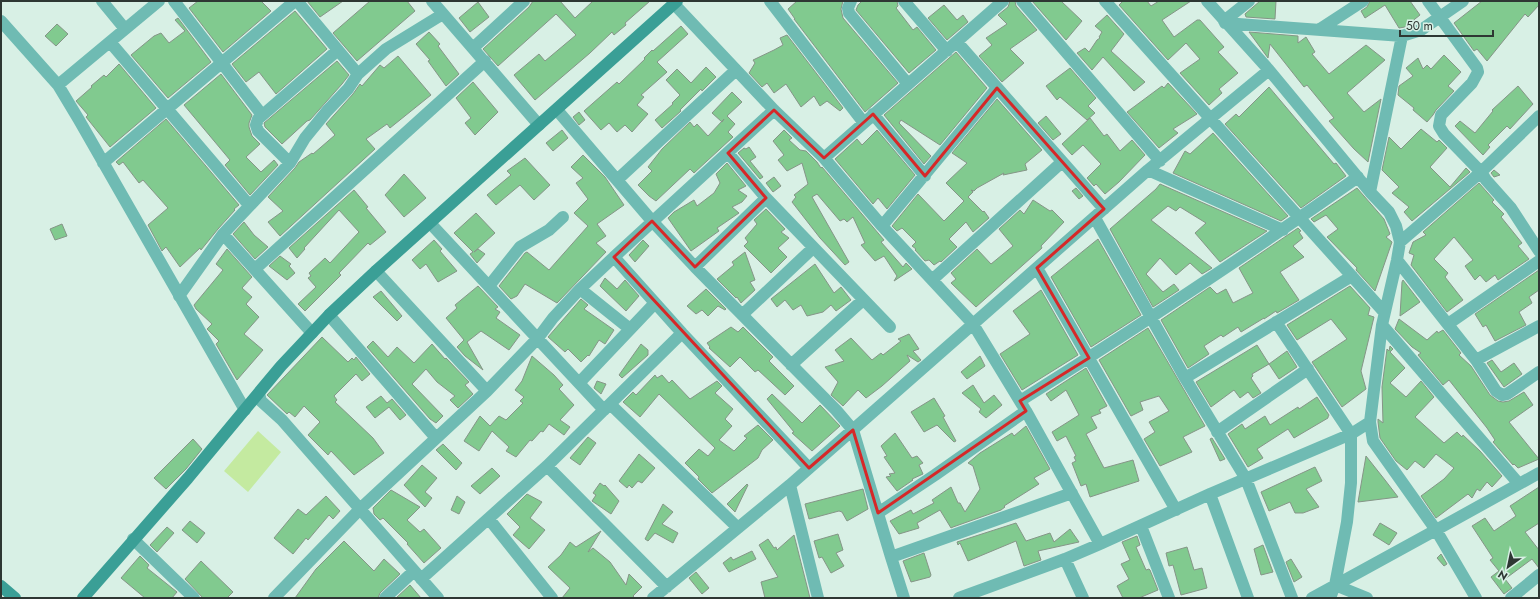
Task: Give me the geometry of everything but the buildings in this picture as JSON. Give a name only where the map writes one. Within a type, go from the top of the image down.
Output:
[{"type":"street","points":[[102,1],[125,29]]},
{"type":"street","points":[[58,85],[159,1]]},
{"type":"street","points":[[174,1],[262,115]]},
{"type":"street","points":[[104,163],[296,1],[358,74]]},
{"type":"street","points":[[432,1],[539,125]]},
{"type":"street","points":[[473,48],[524,1]]},
{"type":"street","points":[[770,1],[864,123]]},
{"type":"street","points":[[851,1],[848,8],[850,13],[908,84]]},
{"type":"street","points":[[904,1],[947,51]]},
{"type":"street","points":[[824,158],[1003,1]]},
{"type":"street","points":[[1022,1],[1160,161]]},
{"type":"street","points":[[1105,1],[1384,312]]},
{"type":"street","points":[[1207,1],[1224,22],[1269,70],[1370,192],[1389,212],[1396,226],[1400,242],[1382,325],[1370,422],[1373,441],[1436,530],[1476,598]]},
{"type":"street","points":[[1224,22],[1249,1]]},
{"type":"street","points":[[1320,29],[1363,1]]},
{"type":"street","points":[[1428,1],[1439,18],[1478,68],[1478,72],[1472,83],[1441,115],[1439,126],[1444,134],[1511,208],[1539,251]]},
{"type":"street","points":[[1224,22],[1402,36],[1421,30],[1463,1]]},
{"type":"street","points":[[83,598],[282,366],[329,315],[676,2],[736,70],[774,110],[824,158],[882,226],[973,324],[1023,406],[1100,544]]},
{"type":"street","points":[[179,296],[223,234],[290,163],[309,133],[348,89],[358,74],[386,49],[443,14]]},
{"type":"street","points":[[1,21],[58,85],[245,410]]},
{"type":"street","points":[[1370,192],[1402,36]]},
{"type":"street","points":[[110,42],[249,205]]},
{"type":"street","points":[[957,42],[1062,162],[1100,214],[1151,318],[1185,378],[1246,479],[1292,598]]},
{"type":"street","points":[[290,163],[258,131],[256,125],[258,119],[338,50]]},
{"type":"street","points":[[255,269],[485,61]]},
{"type":"street","points":[[616,180],[736,70]]},
{"type":"street","points":[[547,466],[659,594],[790,485],[1100,214],[1148,170],[1269,70]]},
{"type":"street","points":[[882,226],[997,88]]},
{"type":"street","points":[[557,110],[652,221],[695,267],[836,410],[853,430],[904,598]]},
{"type":"street","points":[[274,598],[360,509],[487,391],[538,338],[553,318],[580,289],[774,110]]},
{"type":"street","points":[[873,114],[925,176]]},
{"type":"street","points":[[1400,242],[1480,172],[1539,116]]},
{"type":"street","points":[[728,153],[766,198],[890,327]]},
{"type":"street","points":[[932,280],[1062,162]]},
{"type":"street","points":[[1148,170],[1283,230]]},
{"type":"street","points":[[878,513],[935,476],[1023,406],[1089,358],[1283,230],[1358,177]]},
{"type":"street","points":[[695,267],[766,198]]},
{"type":"street","points":[[490,286],[520,247],[549,230],[563,218]]},
{"type":"street","points":[[430,223],[579,383],[738,528]]},
{"type":"street","points":[[223,234],[312,333]]},
{"type":"street","points":[[742,315],[813,248]]},
{"type":"street","points":[[614,257],[809,468]]},
{"type":"street","points":[[1397,260],[1476,360],[1496,390],[1502,395],[1507,394],[1538,375]]},
{"type":"street","points":[[1448,324],[1539,261]]},
{"type":"street","points":[[1037,268],[1176,510]]},
{"type":"street","points":[[376,271],[487,391]]},
{"type":"street","points":[[1185,378],[1352,276]]},
{"type":"street","points":[[580,289],[630,329]]},
{"type":"street","points":[[791,365],[863,300]]},
{"type":"street","points":[[579,383],[655,303]]},
{"type":"street","points":[[329,315],[436,438]]},
{"type":"street","points":[[1276,322],[1351,434],[1351,483],[1347,522],[1335,585],[1330,598]]},
{"type":"street","points":[[1382,325],[1518,484]]},
{"type":"street","points":[[1476,360],[1539,326]]},
{"type":"street","points":[[385,598],[418,575],[489,519],[547,466],[682,332]]},
{"type":"street","points":[[1217,432],[1308,370]]},
{"type":"street","points":[[259,394],[261,401],[282,420],[438,598]]},
{"type":"street","points":[[959,598],[973,596],[1065,559],[1210,494],[1351,434],[1370,422]]},
{"type":"street","points":[[1312,598],[1539,473]]},
{"type":"street","points":[[790,485],[818,598]]},
{"type":"street","points":[[891,557],[1072,492]]},
{"type":"street","points":[[1210,494],[1248,598]]},
{"type":"street","points":[[489,519],[552,598]]},
{"type":"street","points":[[1141,526],[1168,598]]},
{"type":"street","points":[[133,539],[191,597]]},
{"type":"street","points":[[1065,559],[1083,598]]},
{"type":"street","points":[[1511,598],[1539,575]]},
{"type":"street","points":[[1335,585],[1367,598]]},
{"type":"street","points":[[1,586],[15,598]]},
{"type":"highlighted area","points":[[997,88],[1104,209],[1037,268],[1089,358],[1020,401],[1026,411],[878,513],[853,430],[809,468],[614,257],[652,221],[695,267],[766,198],[728,153],[774,110],[824,158],[873,114],[925,176]]},
{"type":"green space","points":[[258,431],[281,452],[248,492],[224,471]]}]
